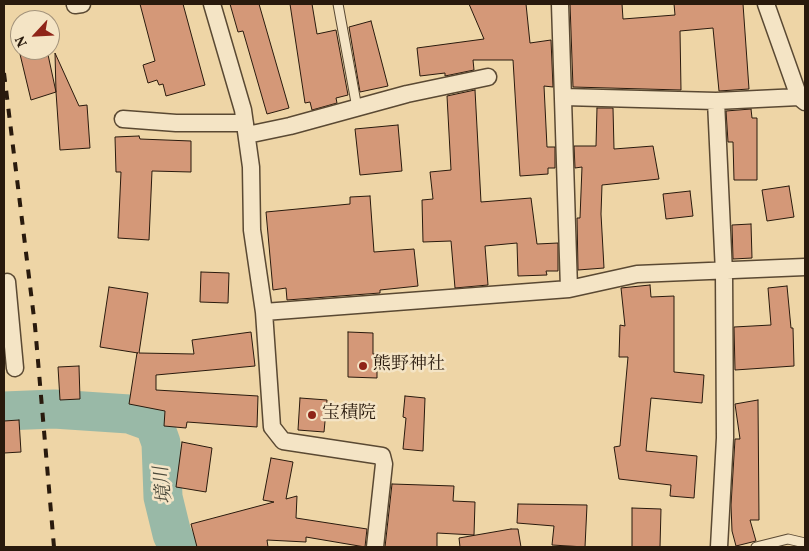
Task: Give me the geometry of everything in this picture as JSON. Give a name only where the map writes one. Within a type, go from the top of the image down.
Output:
[{"type":"street","points":[[212,4],[234,75],[246,129],[251,167],[252,230],[264,312],[272,426],[283,441],[382,456],[384,464],[375,547]]},
{"type":"street","points":[[560,4],[569,289]]},
{"type":"street","points":[[564,97],[716,101],[802,100],[766,4]]},
{"type":"street","points":[[122,119],[246,129],[357,108],[407,94],[488,77]]},
{"type":"street","points":[[716,101],[724,269],[725,438],[720,547]]},
{"type":"street","points":[[264,312],[569,289],[637,274],[805,267]]},
{"type":"street","points":[[4,283],[7,282],[15,368]]},
{"type":"lane","points":[[338,4],[357,108]]},
{"type":"lane","points":[[756,547],[788,539],[805,543]]},
{"type":"building","points":[[140,4],[183,4],[205,85],[166,96],[163,84],[159,85],[157,80],[148,83],[143,65],[155,61]]},
{"type":"building","points":[[230,4],[259,4],[289,108],[267,114],[243,31],[238,32]]},
{"type":"building","points":[[290,4],[312,4],[317,34],[336,30],[348,95],[336,98],[337,103],[312,110],[310,102],[305,103]]},
{"type":"building","points":[[469,4],[526,4],[530,43],[551,40],[553,87],[544,86],[547,147],[555,147],[555,168],[548,168],[548,174],[520,176],[513,60],[473,60],[474,70],[445,76],[445,73],[420,76],[417,48],[484,39]]},
{"type":"building","points":[[570,4],[622,4],[623,19],[675,15],[674,4],[743,4],[749,89],[719,91],[713,28],[680,31],[681,90],[573,87]]},
{"type":"building","points":[[371,21],[388,86],[360,92],[349,27]]},
{"type":"building","points":[[21,60],[49,60],[56,92],[31,100]]},
{"type":"building","points":[[55,60],[58,60],[79,106],[87,105],[90,148],[60,150]]},
{"type":"building","points":[[475,90],[481,202],[531,198],[537,244],[558,243],[558,271],[546,271],[547,275],[518,276],[517,243],[485,246],[488,285],[455,288],[451,241],[423,242],[422,200],[433,199],[430,172],[451,170],[447,96]]},
{"type":"building","points":[[597,108],[613,108],[614,149],[653,146],[659,179],[602,185],[601,214],[604,268],[578,270],[577,218],[580,218],[582,167],[575,168],[574,146],[596,146]]},
{"type":"building","points":[[751,109],[752,118],[757,118],[757,180],[734,180],[733,142],[728,142],[726,111]]},
{"type":"building","points":[[398,125],[402,171],[360,175],[355,129]]},
{"type":"building","points":[[139,136],[140,139],[191,141],[191,172],[152,171],[149,240],[118,238],[121,172],[116,172],[115,137]]},
{"type":"building","points":[[789,186],[794,217],[767,221],[762,190]]},
{"type":"building","points":[[690,191],[693,216],[666,219],[663,194]]},
{"type":"building","points":[[370,196],[374,252],[414,249],[418,286],[380,290],[380,293],[287,300],[286,288],[273,290],[266,212],[350,204],[350,197]]},
{"type":"building","points":[[751,224],[752,258],[733,259],[732,225]]},
{"type":"building","points":[[201,272],[229,273],[228,303],[200,302]]},
{"type":"building","points":[[650,285],[651,297],[674,296],[674,372],[704,375],[702,403],[651,398],[646,451],[697,456],[694,498],[670,496],[671,485],[619,479],[614,447],[620,446],[628,357],[619,357],[620,325],[625,326],[621,288]]},
{"type":"building","points":[[787,286],[791,328],[793,328],[794,366],[735,370],[734,327],[771,325],[768,288]]},
{"type":"building","points":[[109,287],[148,293],[139,353],[194,354],[192,340],[251,332],[255,366],[156,375],[156,390],[258,396],[257,427],[187,422],[186,428],[164,426],[165,411],[129,404],[138,353],[100,347]]},
{"type":"building","points":[[348,332],[373,333],[373,354],[377,354],[377,378],[348,377]]},
{"type":"building","points":[[79,366],[80,399],[60,400],[58,367]]},
{"type":"building","points":[[405,396],[425,398],[423,451],[403,449],[406,418],[403,417]]},
{"type":"building","name":"宝積院","points":[[300,398],[327,400],[324,432],[298,430]]},
{"type":"building","points":[[758,400],[759,520],[750,520],[756,541],[736,546],[732,531],[731,505],[735,439],[740,439],[735,404]]},
{"type":"building","points":[[19,420],[21,452],[4,453],[4,421]]},
{"type":"building","points":[[182,442],[212,448],[206,492],[176,487]]},
{"type":"building","points":[[271,458],[293,462],[286,499],[297,496],[296,518],[367,529],[365,547],[306,537],[306,542],[267,540],[268,547],[197,547],[191,524],[274,502],[263,500]]},
{"type":"building","points":[[392,484],[454,486],[453,501],[475,502],[474,535],[437,533],[437,547],[385,547]]},
{"type":"building","points":[[518,504],[587,505],[585,547],[552,545],[554,526],[517,523]]},
{"type":"building","points":[[632,508],[661,509],[660,547],[632,547]]},
{"type":"building","points":[[518,529],[521,547],[460,547],[459,538]]},
{"type":"waterway","name":"境川","points":[[4,411],[54,409],[129,414],[154,423],[161,443],[163,497],[172,534],[178,547]]},
{"type":"railway","points":[[4,73],[35,326],[54,547]]},
{"type":"place","name":"熊野神社","points":[[363,366]]},
{"type":"place","name":"宝積院","points":[[312,415]]}]
